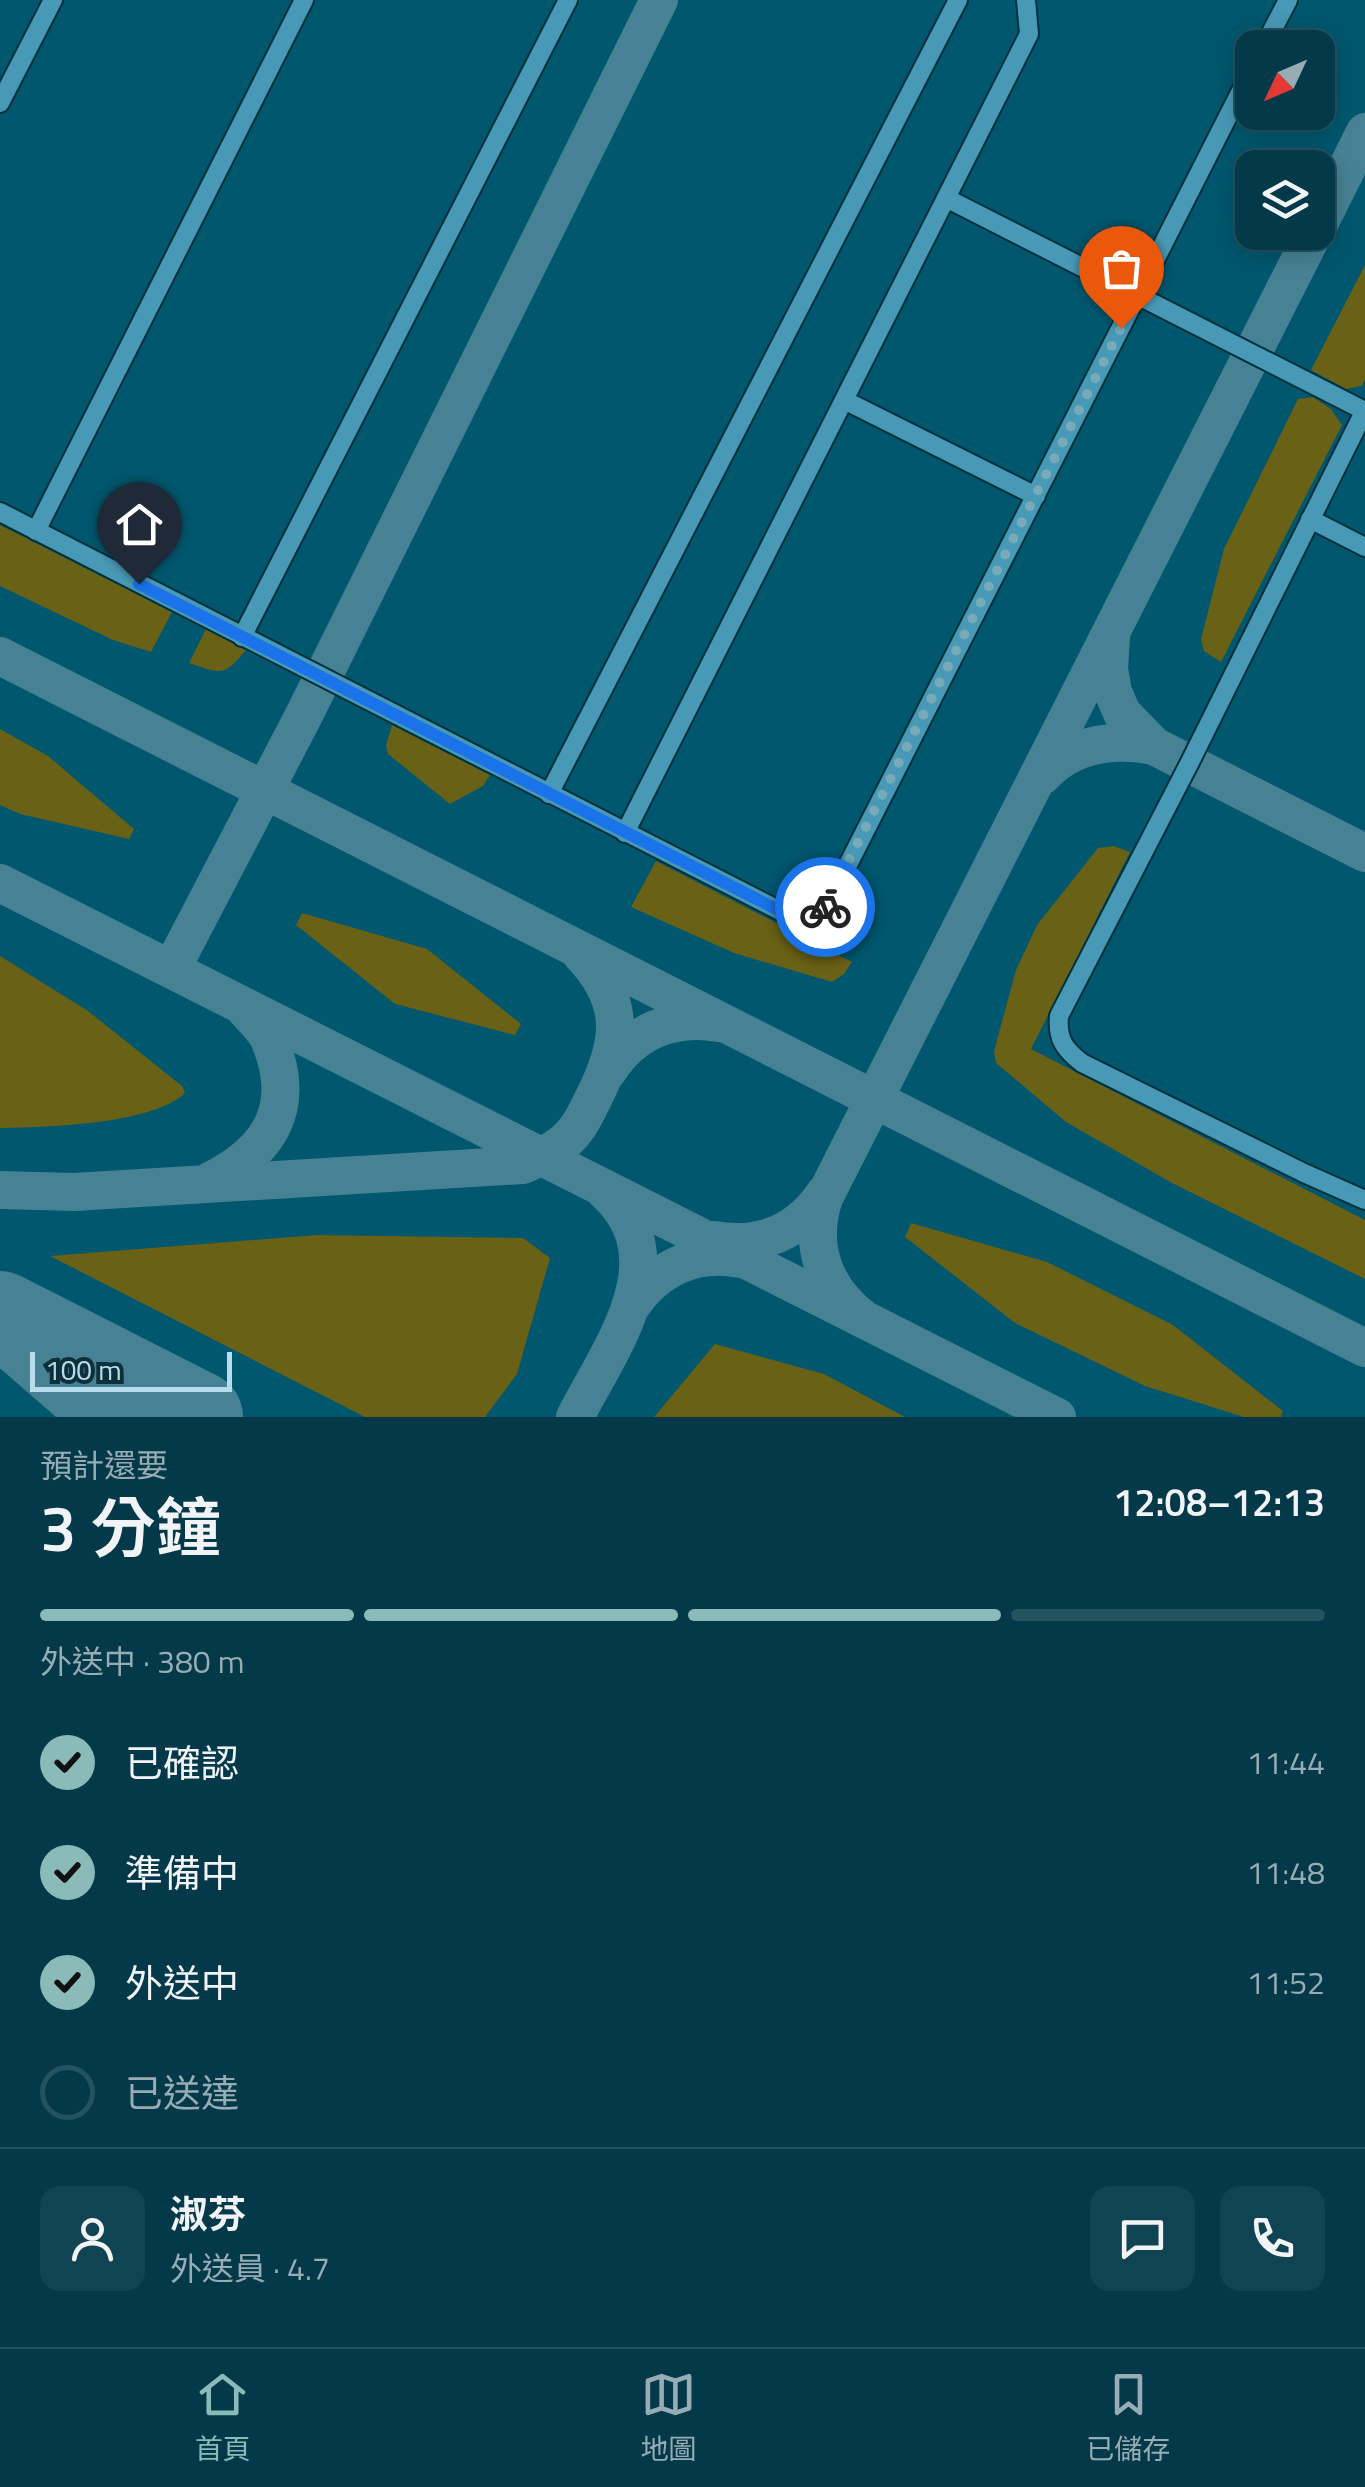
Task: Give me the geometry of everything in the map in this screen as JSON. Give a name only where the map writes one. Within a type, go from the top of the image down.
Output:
[{"type":"lane","points":[[0,103],[53,0]]},
{"type":"lane","points":[[36,531],[304,0]]},
{"type":"lane","points":[[242,636],[568,0]]},
{"type":"lane","points":[[549,794],[958,0]]},
{"type":"lane","points":[[625,833],[1029,34],[1026,0]]},
{"type":"lane","points":[[1273,30],[1288,0]]},
{"type":"lane","points":[[0,512],[796,919],[813,918],[827,906],[1235,103]]},
{"type":"lane","points":[[946,198],[1365,410],[1059,1016],[1058,1026],[1059,1039],[1067,1052],[1082,1063],[1365,1200]]},
{"type":"lane","points":[[844,400],[1036,496]]},
{"type":"lane","points":[[1310,519],[1365,547]]},
{"type":"shaded area","points":[[0,0],[1365,0],[1365,1417],[0,1417]]},
{"type":"shaded area","points":[[1365,265],[1365,379],[1362,386],[1346,389],[1311,370]]},
{"type":"shaded area","points":[[1313,397],[1331,409],[1342,425],[1221,662],[1204,651],[1201,639],[1224,549],[1298,399]]},
{"type":"shaded area","points":[[0,525],[172,612],[151,652],[113,640],[0,586]]},
{"type":"shaded area","points":[[206,629],[246,650],[227,669],[189,663]]},
{"type":"shaded area","points":[[392,725],[490,775],[483,786],[450,804],[388,754],[386,745]]},
{"type":"shaded area","points":[[0,729],[48,756],[134,829],[129,839],[20,814],[0,805]]},
{"type":"shaded area","points":[[1114,846],[1130,852],[1031,1049],[1365,1220],[1365,1279],[1172,1183],[1066,1122],[996,1063],[994,1051],[1016,970],[1037,925],[1098,848]]},
{"type":"shaded area","points":[[656,861],[852,962],[832,982],[734,953],[631,907]]},
{"type":"shaded area","points":[[302,913],[427,949],[521,1024],[515,1035],[395,1004],[296,925]]},
{"type":"shaded area","points":[[0,956],[88,1011],[182,1086],[185,1093],[169,1104],[124,1118],[0,1128]]},
{"type":"shaded area","points":[[911,1223],[1047,1262],[1173,1325],[1283,1411],[1281,1417],[1244,1417],[1145,1386],[1015,1323],[905,1237]]},
{"type":"shaded area","points":[[317,1235],[523,1238],[550,1258],[517,1374],[485,1417],[365,1417],[50,1256]]},
{"type":"shaded area","points":[[715,1344],[824,1374],[905,1417],[654,1417]]},
{"type":"taxiway","points":[[172,968],[304,715],[659,0]]},
{"type":"taxiway","points":[[1335,192],[1365,132]]},
{"type":"taxiway","points":[[865,1320],[839,1295],[823,1266],[818,1233],[824,1198],[1305,250]]},
{"type":"taxiway","points":[[1111,637],[1109,669],[1113,692],[1122,713],[1154,746],[1365,853]]},
{"type":"taxiway","points":[[0,656],[1365,1348]]},
{"type":"taxiway","points":[[1042,776],[1066,756],[1094,746],[1154,746]]},
{"type":"taxiway","points":[[0,883],[1057,1417]]},
{"type":"taxiway","points":[[0,1190],[74,1192],[523,1165],[555,1149],[574,1132],[610,1058],[615,1022],[612,1005],[596,971],[581,954]]},
{"type":"taxiway","points":[[210,1181],[249,1156],[263,1141],[279,1106],[277,1063],[269,1039],[244,1008]]},
{"type":"taxiway","points":[[608,1071],[629,1046],[656,1029],[686,1022],[719,1023]]},
{"type":"taxiway","points":[[575,1417],[620,1332],[632,1303],[638,1273],[637,1244],[626,1216],[604,1190]]},
{"type":"taxiway","points":[[714,1240],[747,1242],[777,1234],[803,1218],[825,1193]]},
{"type":"taxiway","points":[[632,1305],[653,1281],[679,1265],[708,1257],[740,1259]]},
{"type":"taxiway","points":[[0,1343],[85,1417]]},
{"type":"runway","points":[[0,1317],[197,1417]]},
{"type":"way so far","points":[[825,907],[1121,328]]},
{"type":"route","points":[[139,584],[796,919],[813,918],[825,907]]}]
